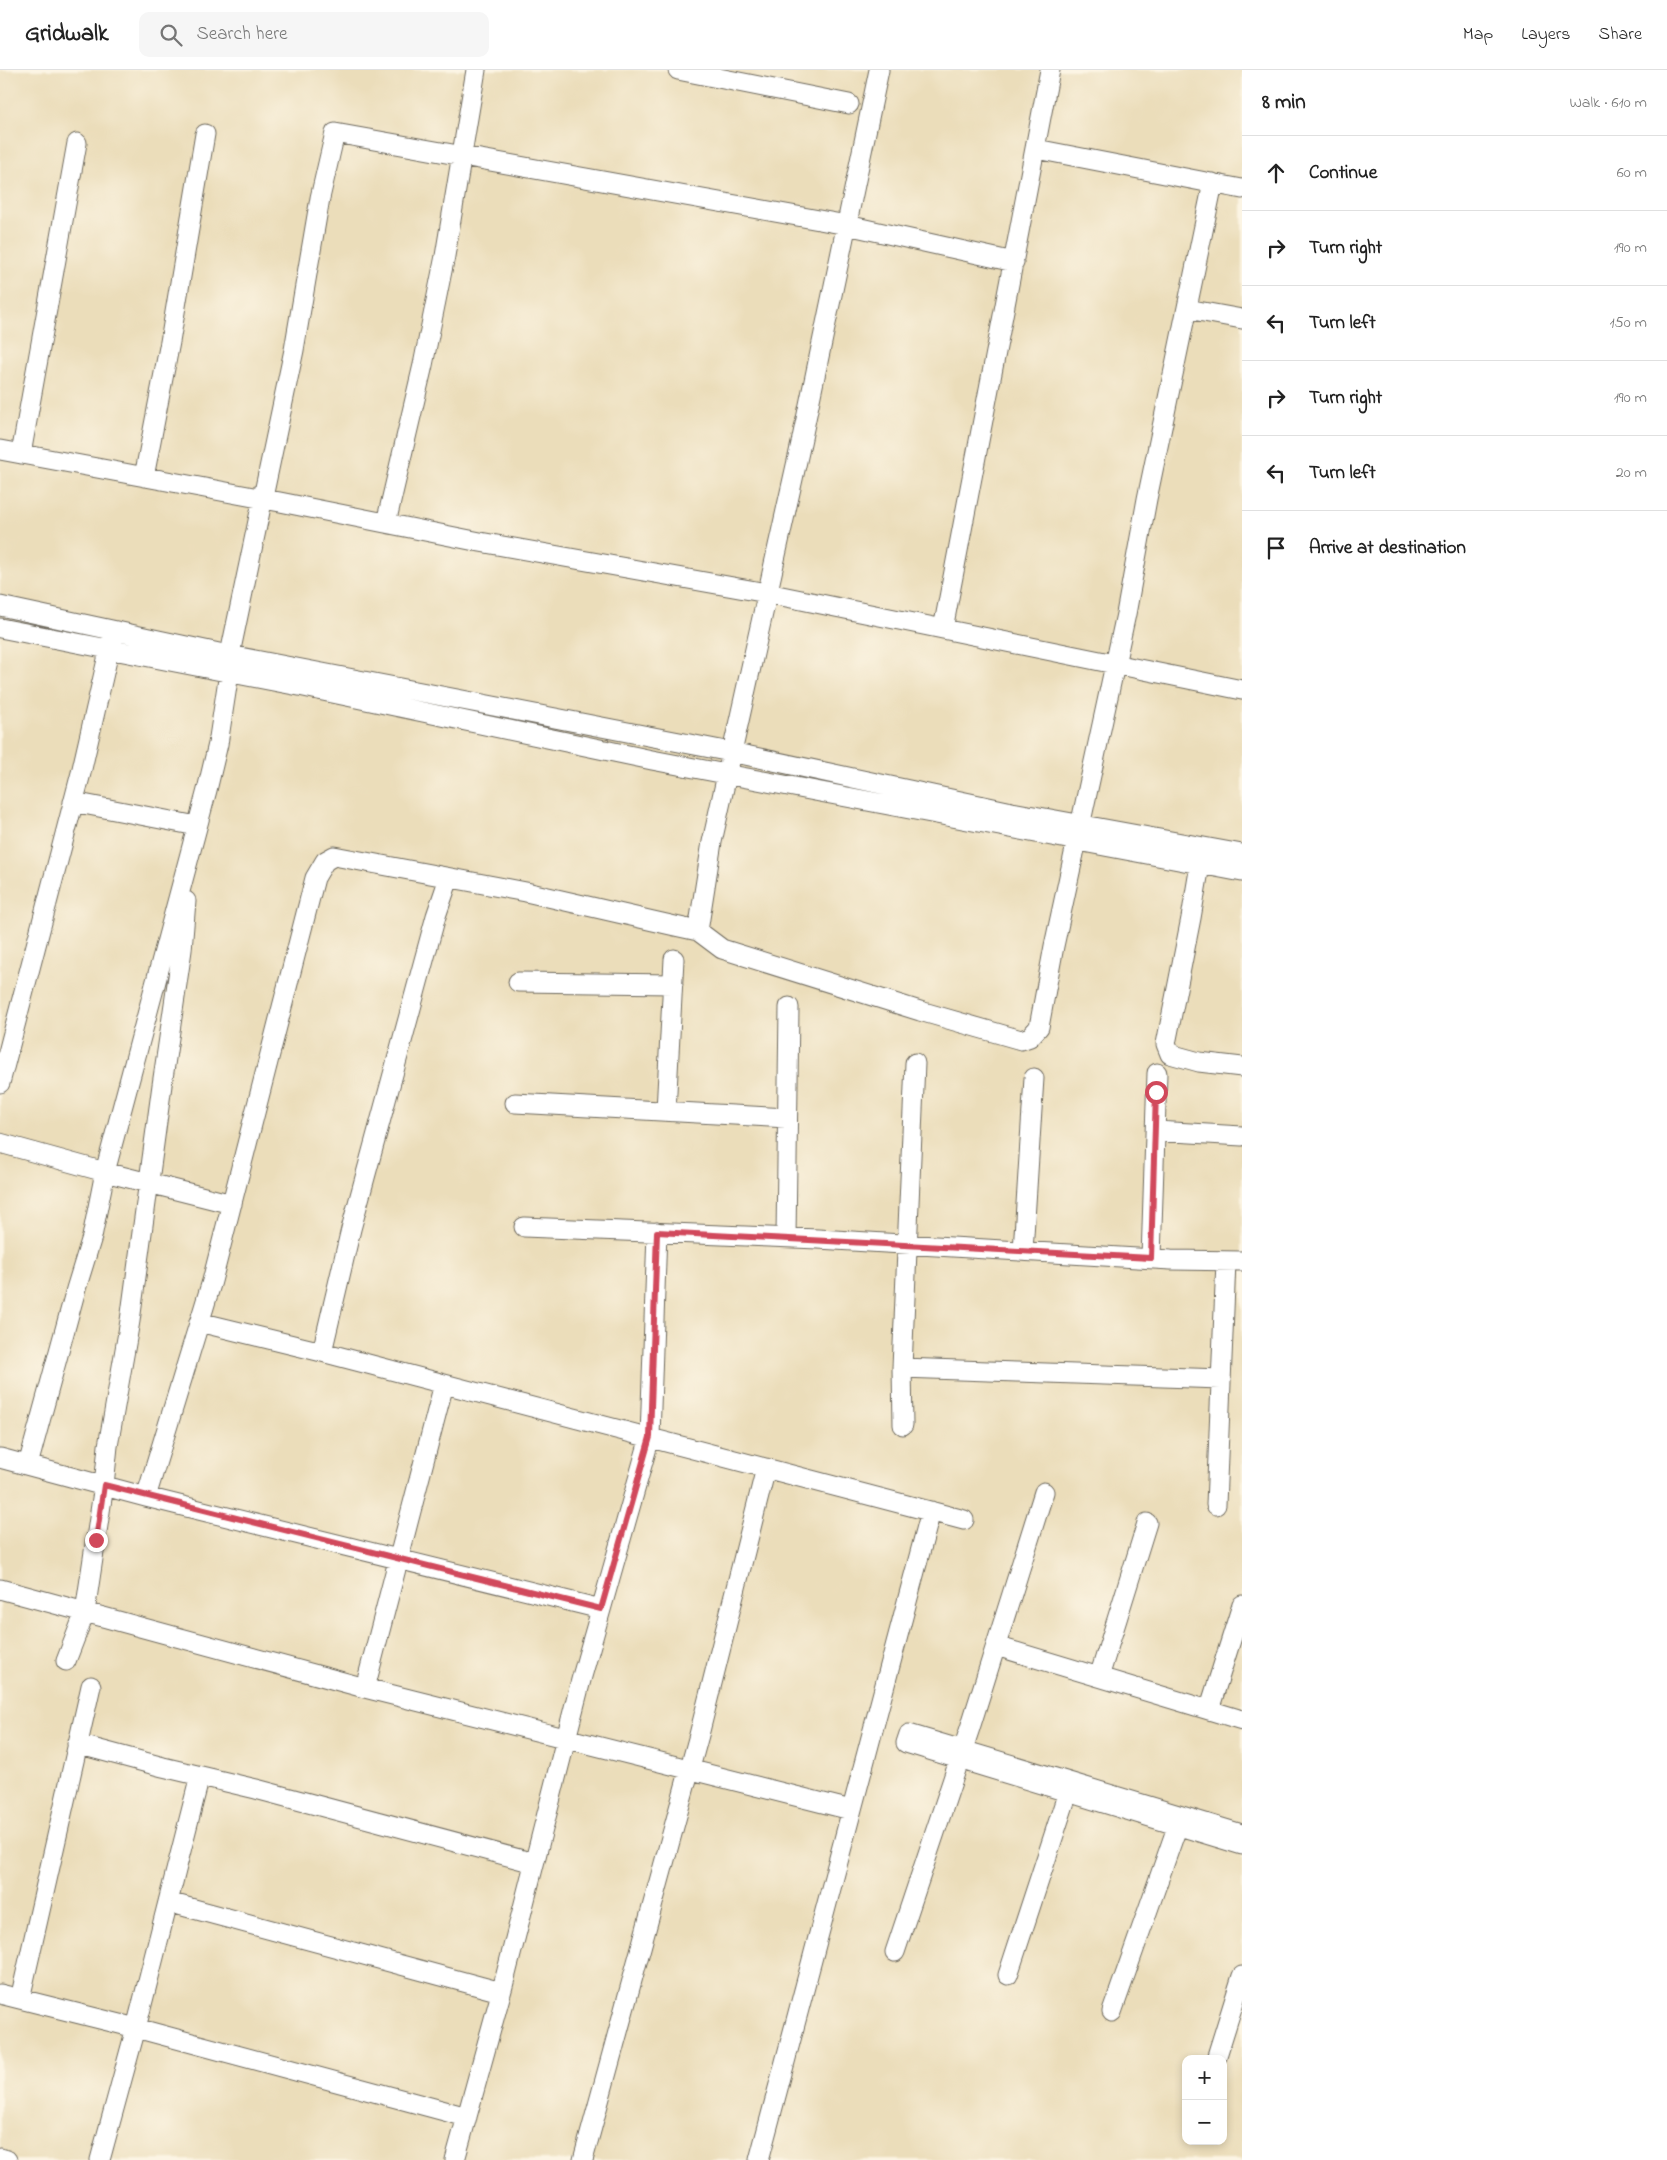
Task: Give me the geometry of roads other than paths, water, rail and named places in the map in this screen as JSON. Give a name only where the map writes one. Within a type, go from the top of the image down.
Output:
[{"type":"street","points":[[386,523],[423,365],[476,70]]},
{"type":"street","points":[[678,70],[849,104]]},
{"type":"street","points":[[698,932],[712,842],[847,226],[879,70]]},
{"type":"street","points":[[943,629],[1050,70]]},
{"type":"street","points":[[28,1465],[92,1237],[105,1172],[218,744],[230,663],[294,350],[320,198],[335,133],[847,226],[1014,262]]},
{"type":"street","points":[[144,477],[170,342],[205,134]]},
{"type":"street","points":[[21,454],[77,144]]},
{"type":"street","points":[[1036,149],[1242,189]]},
{"type":"street","points":[[146,1497],[212,1281],[315,878],[325,861],[334,856],[526,892],[698,932],[722,950],[920,1012],[1021,1040],[1030,1037],[1039,1027],[1054,946],[1116,664],[1186,309],[1213,183]]},
{"type":"street","points":[[1186,309],[1242,319]]},
{"type":"street","points":[[0,450],[633,570],[767,593],[1242,690]]},
{"type":"street","points":[[0,606],[114,630],[230,663],[652,760],[1201,856],[1242,872]]},
{"type":"street","points":[[0,628],[108,650],[230,663],[731,752],[1078,833]]},
{"type":"street","points":[[0,1083],[8,1021],[73,802],[114,630]]},
{"type":"street","points":[[73,802],[197,826]]},
{"type":"street","points":[[1201,856],[1242,854]]},
{"type":"street","points":[[1201,856],[1166,1044],[1170,1054],[1199,1062],[1242,1067]]},
{"type":"street","points":[[66,1661],[85,1612],[108,1446],[130,1321],[182,950],[188,857]]},
{"type":"street","points":[[322,1352],[351,1229],[436,916],[449,878]]},
{"type":"street","points":[[666,1111],[674,959]]},
{"type":"street","points":[[518,982],[673,984]]},
{"type":"street","points":[[786,1238],[789,1007]]},
{"type":"street","points":[[903,1425],[902,1368],[915,1063]]},
{"type":"street","points":[[1151,1258],[1157,1072]]},
{"type":"street","points":[[1023,1251],[1034,1078]]},
{"type":"street","points":[[515,1103],[788,1118]]},
{"type":"street","points":[[1156,1131],[1242,1136]]},
{"type":"street","points":[[0,1143],[232,1204]]},
{"type":"street","points":[[524,1227],[786,1238],[1234,1261],[1222,1379],[1216,1505]]},
{"type":"street","points":[[455,2160],[501,1992],[566,1738],[650,1437],[657,1232]]},
{"type":"street","points":[[199,1322],[322,1352],[964,1520]]},
{"type":"street","points":[[902,1368],[1222,1379]]},
{"type":"street","points":[[365,1688],[444,1384]]},
{"type":"street","points":[[0,1458],[146,1497],[601,1609]]},
{"type":"street","points":[[583,2160],[689,1769],[766,1468]]},
{"type":"street","points":[[894,1952],[961,1755],[1044,1492]]},
{"type":"street","points":[[759,2160],[930,1511]]},
{"type":"street","points":[[1099,1677],[1147,1522]]},
{"type":"street","points":[[0,1589],[365,1688],[852,1810]]},
{"type":"street","points":[[1209,1710],[1242,1605]]},
{"type":"street","points":[[996,1646],[1242,1720]]},
{"type":"street","points":[[20,1999],[91,1686]]},
{"type":"street","points":[[77,1744],[534,1863]]},
{"type":"street","points":[[961,1755],[1179,1821],[1242,1845]]},
{"type":"street","points":[[100,2160],[136,2028],[200,1776]]},
{"type":"street","points":[[1008,1975],[1070,1788]]},
{"type":"street","points":[[1179,1821],[1242,1834]]},
{"type":"street","points":[[1112,2012],[1179,1821]]},
{"type":"street","points":[[168,1902],[501,1992]]},
{"type":"street","points":[[1217,2055],[1242,1976]]},
{"type":"street","points":[[0,1994],[136,2028],[467,2117]]},
{"type":"street","points":[[0,2158],[6,2160]]}]
